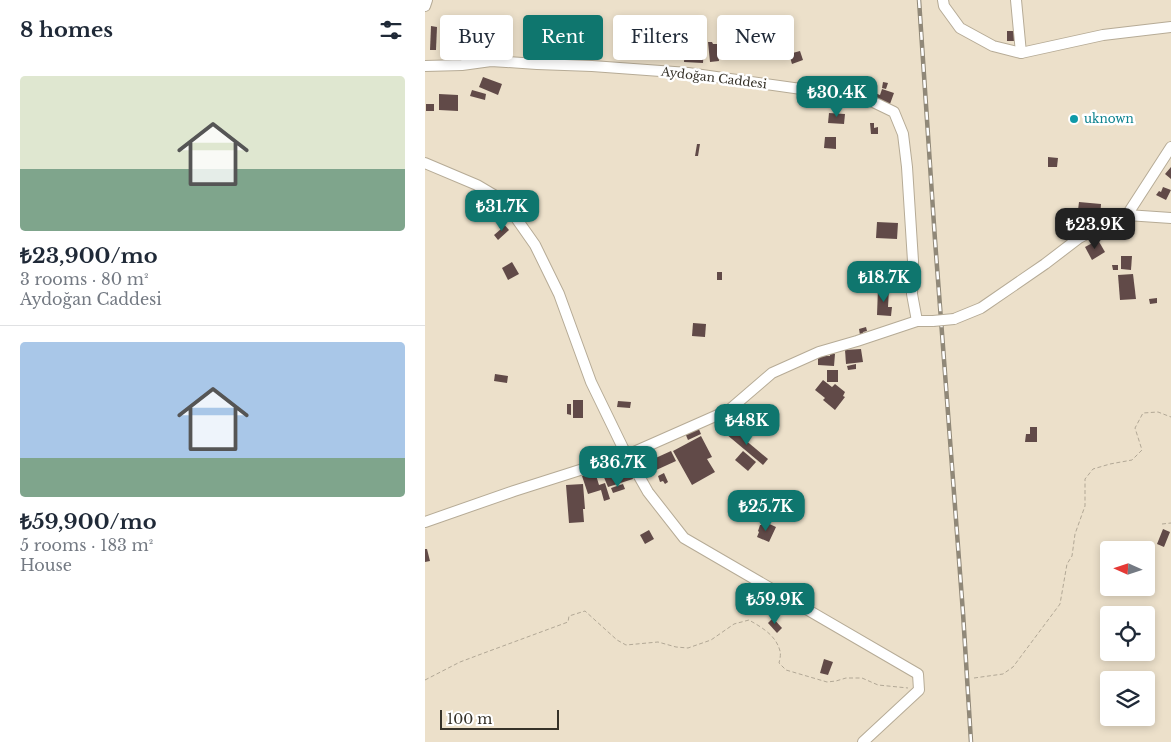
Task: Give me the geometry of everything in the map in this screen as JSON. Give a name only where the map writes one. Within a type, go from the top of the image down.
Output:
[{"type":"street","points":[[425,6],[427,0]]},
{"type":"street","points":[[943,0],[960,28],[993,46],[1021,53],[1103,35],[1171,27]]},
{"type":"street","points":[[1016,0],[1021,53]]},
{"type":"street","name":"Aydoğan Caddesi","points":[[425,66],[462,65],[491,61],[592,66],[688,74],[865,98],[893,112],[903,134],[907,166],[913,261],[912,294],[917,321]]},
{"type":"street","points":[[1127,215],[1171,147]]},
{"type":"street","points":[[425,162],[477,185],[504,201],[535,245],[559,294],[591,382],[627,455],[647,492],[684,538],[917,674],[919,690],[863,742]]},
{"type":"street","points":[[425,522],[513,491],[627,455],[729,410],[772,374],[819,352],[917,321],[954,319],[981,308],[1079,238],[1107,223],[1127,215],[1171,218]]},
{"type":"path","points":[[974,678],[1003,674],[1013,667],[1060,604],[1067,564],[1073,556],[1075,534],[1085,506],[1085,479],[1093,469],[1132,460],[1142,450],[1135,428],[1143,413],[1158,412],[1171,417]]},
{"type":"path","points":[[1162,524],[1171,523]]},
{"type":"path","points":[[425,680],[460,662],[568,622],[569,616],[585,611],[617,640],[626,645],[658,642],[688,648],[711,640],[734,624],[749,620],[765,629],[775,641],[780,651],[779,663],[785,670],[827,682],[846,678],[862,678],[878,685],[919,690]]},
{"type":"building","points":[[431,26],[437,27],[436,50],[430,50]]},
{"type":"building","points":[[1007,31],[1014,31],[1014,41],[1007,41]]},
{"type":"building","points":[[708,42],[712,42],[717,44],[717,60],[719,61],[710,62]]},
{"type":"building","points":[[800,51],[803,60],[792,64],[791,60],[794,60],[794,53]]},
{"type":"building","points":[[684,60],[703,60],[703,63],[684,62]]},
{"type":"building","points":[[483,77],[502,84],[498,95],[479,87]]},
{"type":"building","points":[[883,82],[888,83],[886,89],[882,88]]},
{"type":"building","points":[[865,89],[880,95],[882,89],[894,93],[890,104],[863,94]]},
{"type":"building","points":[[472,90],[486,94],[485,100],[470,96]]},
{"type":"building","points":[[439,94],[458,95],[458,111],[439,110]]},
{"type":"building","points":[[426,104],[434,104],[434,111],[426,111]]},
{"type":"building","points":[[829,113],[845,114],[844,124],[828,123]]},
{"type":"building","name":"uknown","points":[[1077,116],[1078,122],[1071,122],[1070,117]]},
{"type":"building","points":[[870,123],[874,123],[874,128],[878,127],[878,134],[871,134]]},
{"type":"building","points":[[825,137],[836,137],[836,149],[824,148]]},
{"type":"building","points":[[697,144],[700,144],[698,156],[695,156]]},
{"type":"building","points":[[1048,157],[1058,158],[1057,167],[1048,167]]},
{"type":"building","points":[[1171,167],[1171,179],[1165,174]]},
{"type":"building","points":[[1163,187],[1171,190],[1166,200],[1156,195],[1159,191],[1161,192]]},
{"type":"building","points":[[1079,202],[1101,204],[1100,220],[1077,218]]},
{"type":"building","points":[[877,222],[898,223],[897,239],[876,238]]},
{"type":"building","points":[[503,223],[509,230],[498,240],[494,235],[501,229],[499,227]]},
{"type":"building","points":[[1098,240],[1105,252],[1092,260],[1085,247]]},
{"type":"building","points":[[1121,256],[1132,256],[1131,270],[1121,269]]},
{"type":"building","points":[[879,261],[894,263],[893,279],[878,278]]},
{"type":"building","points":[[512,262],[519,274],[508,280],[502,268]]},
{"type":"building","points":[[1112,265],[1118,265],[1118,270],[1113,270]]},
{"type":"building","points":[[717,272],[722,272],[722,280],[717,280]]},
{"type":"building","points":[[1133,274],[1136,299],[1120,300],[1118,275]]},
{"type":"building","points":[[878,288],[889,289],[888,307],[892,307],[891,316],[877,315]]},
{"type":"building","points":[[1157,298],[1157,303],[1150,304],[1149,299]]},
{"type":"building","points":[[693,323],[706,324],[705,337],[692,336]]},
{"type":"building","points":[[866,327],[867,331],[863,332],[864,335],[860,335],[859,329]]},
{"type":"building","points":[[861,349],[863,362],[846,364],[845,350]]},
{"type":"building","points":[[830,353],[835,354],[834,366],[818,365],[818,357],[830,356]]},
{"type":"building","points":[[856,364],[856,369],[848,370],[847,366]]},
{"type":"building","points":[[827,370],[838,370],[838,382],[827,382]]},
{"type":"building","points":[[495,374],[508,376],[507,383],[494,381]]},
{"type":"building","points":[[823,380],[832,387],[835,384],[845,392],[843,396],[845,397],[835,410],[815,390]]},
{"type":"building","points":[[573,400],[583,400],[583,418],[573,418]]},
{"type":"building","points":[[618,401],[631,402],[630,408],[617,407]]},
{"type":"building","points":[[567,404],[571,404],[571,415],[567,414]]},
{"type":"building","points":[[756,406],[767,419],[762,424],[760,422],[756,427],[746,416]]},
{"type":"building","points":[[698,427],[701,434],[688,440],[685,433]]},
{"type":"building","points":[[1030,427],[1037,427],[1037,442],[1025,442],[1026,434],[1030,434]]},
{"type":"building","points":[[731,428],[768,459],[763,465],[726,434]]},
{"type":"building","points":[[701,436],[712,457],[707,459],[715,472],[692,485],[673,451]]},
{"type":"building","points":[[671,451],[676,461],[654,471],[649,461]]},
{"type":"building","points":[[743,451],[756,462],[748,471],[735,460]]},
{"type":"building","points":[[624,468],[625,471],[630,469],[633,479],[608,487],[603,475]]},
{"type":"building","points":[[595,472],[599,485],[605,483],[610,499],[604,501],[601,490],[588,494],[582,476]]},
{"type":"building","points":[[664,473],[668,482],[665,484],[663,481],[660,482],[658,476]]},
{"type":"building","points":[[583,484],[584,522],[569,523],[566,485]]},
{"type":"building","points":[[623,484],[625,489],[613,493],[611,488]]},
{"type":"building","points":[[763,521],[776,527],[769,542],[757,537]]},
{"type":"building","points":[[1163,529],[1170,532],[1164,547],[1157,544]]},
{"type":"building","points":[[649,530],[654,539],[645,544],[640,535]]},
{"type":"building","points":[[425,549],[427,549],[430,561],[425,562]]},
{"type":"building","points":[[773,618],[782,628],[777,633],[768,623]]},
{"type":"building","points":[[824,659],[833,662],[828,675],[820,673]]},
{"type":"railway","points":[[919,0],[971,742]]},
{"type":"place","name":"uknown","points":[[1074,119]]}]
